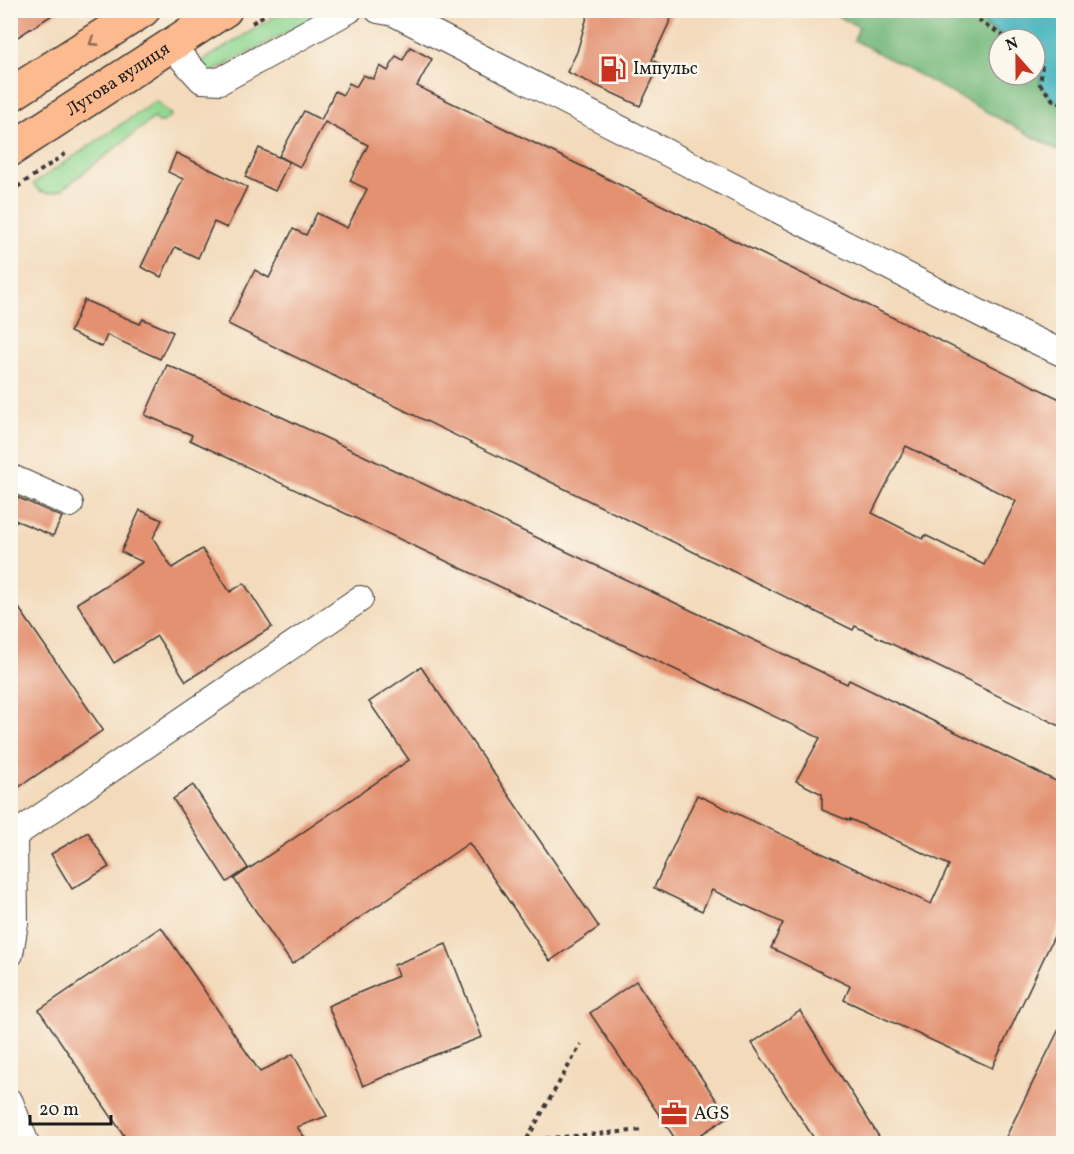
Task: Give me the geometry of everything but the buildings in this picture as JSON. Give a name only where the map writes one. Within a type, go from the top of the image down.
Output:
[{"type":"main road","points":[[10,95],[143,10]]},
{"type":"main road","name":"Лугова вулиця","points":[[10,150],[225,10]]},
{"type":"lane","points":[[170,45],[202,80],[220,81],[349,10]]},
{"type":"lane","points":[[378,10],[394,13],[996,322],[1064,354]]},
{"type":"lane","points":[[10,477],[70,504]]},
{"type":"lane","points":[[10,954],[15,923],[12,837],[360,599]]},
{"type":"lane","points":[[10,1102],[26,1143]]},
{"type":"path","points":[[963,10],[989,27]]},
{"type":"path","points":[[1042,87],[1053,100],[1064,105]]},
{"type":"path","points":[[527,1140],[581,1044]]},
{"type":"path","points":[[520,1143],[527,1140],[643,1130]]},
{"type":"green space","points":[[284,11],[328,11],[208,74],[199,63]]},
{"type":"green space","points":[[828,11],[963,11],[989,27],[987,87],[1042,87],[1053,100],[1063,105],[1063,153],[854,40],[859,27]]},
{"type":"green space","points":[[156,101],[171,115],[163,122],[158,122],[154,118],[61,190],[46,193],[33,184]]},
{"type":"water","points":[[963,11],[1063,11],[1063,105],[1053,100],[1042,87],[1047,87],[1047,27],[989,27]]},
{"type":"place","name":"Імпульс","points":[[613,69]]},
{"type":"place","name":"AGS","points":[[674,1114]]}]
